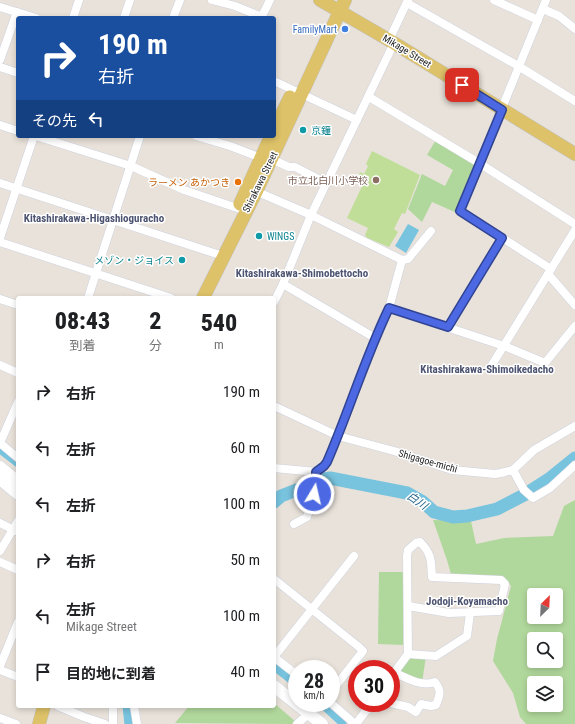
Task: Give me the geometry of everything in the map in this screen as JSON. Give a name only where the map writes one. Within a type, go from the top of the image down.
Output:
[{"type":"main road","name":"Mikage Street","points":[[320,0],[336,6],[575,154]]},
{"type":"main road","name":"Shirakawa Street","points":[[196,296],[220,255],[267,160],[336,6],[346,0]]},
{"type":"main road","name":"Shirakawa Street","points":[[276,127],[297,92]]},
{"type":"main road","name":"Shirakawa Street","points":[[267,160],[271,138]]},
{"type":"main road","name":"Shirakawa Street","points":[[205,296],[220,255]]},
{"type":"main road","points":[[1,473],[16,481]]},
{"type":"main road","points":[[1,473],[16,492]]},
{"type":"main road","points":[[276,688],[322,724]]},
{"type":"main road","points":[[31,724],[35,708]]},
{"type":"main road","points":[[39,724],[43,708]]},
{"type":"street","points":[[74,16],[79,0]]},
{"type":"street","points":[[125,16],[130,0]]},
{"type":"street","points":[[174,16],[180,0]]},
{"type":"street","points":[[212,0],[235,6],[260,16]]},
{"type":"street","points":[[262,16],[270,0]]},
{"type":"street","points":[[494,0],[538,20]]},
{"type":"street","points":[[546,0],[520,67],[460,211],[550,271],[575,305]]},
{"type":"street","points":[[276,298],[311,215],[369,97],[408,1],[575,101]]},
{"type":"street","points":[[0,7],[29,16]]},
{"type":"street","points":[[543,9],[559,16],[575,29]]},
{"type":"street","points":[[0,60],[16,12]]},
{"type":"street","points":[[0,67],[16,72]]},
{"type":"street","points":[[276,83],[357,120]]},
{"type":"street","points":[[369,97],[479,163],[575,224]]},
{"type":"street","points":[[0,125],[16,129]]},
{"type":"street","points":[[0,238],[34,138]]},
{"type":"street","points":[[41,138],[131,166],[184,190],[242,210]]},
{"type":"street","points":[[89,296],[139,138]]},
{"type":"street","points":[[204,138],[289,167],[295,167],[326,183]]},
{"type":"street","points":[[0,183],[220,255]]},
{"type":"street","points":[[252,190],[311,215],[402,260],[408,259],[431,231]]},
{"type":"street","points":[[490,368],[575,230]]},
{"type":"street","points":[[448,327],[502,238]]},
{"type":"street","points":[[0,242],[165,296]]},
{"type":"street","points":[[294,524],[305,523],[317,476],[327,462],[375,338],[389,308],[402,260]]},
{"type":"street","points":[[283,284],[375,338]]},
{"type":"street","points":[[0,299],[16,304]]},
{"type":"street","points":[[389,308],[504,346],[545,363],[575,326]]},
{"type":"street","points":[[0,365],[16,372]]},
{"type":"street","points":[[16,407],[0,443],[16,456]]},
{"type":"street","name":"Shigagoe-michi","points":[[276,407],[338,436],[394,451],[452,470],[494,474],[513,470]]},
{"type":"street","points":[[575,426],[534,450],[513,470],[524,490],[533,498],[550,488],[575,465]]},
{"type":"street","points":[[276,468],[317,476]]},
{"type":"street","points":[[0,523],[15,531],[0,551]]},
{"type":"street","points":[[400,664],[408,654],[408,606],[408,550],[416,543],[420,542],[430,555],[432,577],[501,580],[505,584],[500,611],[449,613],[408,606]]},
{"type":"street","points":[[276,654],[311,608],[354,556]]},
{"type":"street","points":[[0,562],[16,569]]},
{"type":"street","points":[[276,581],[360,647],[363,651],[340,680]]},
{"type":"street","points":[[408,654],[436,656],[467,636],[470,613]]},
{"type":"street","points":[[0,666],[16,627]]},
{"type":"street","points":[[276,659],[288,668]]},
{"type":"street","points":[[0,670],[16,676]]},
{"type":"street","points":[[400,676],[428,684],[435,682],[440,688],[440,692],[436,705],[431,706],[421,704],[416,712],[408,707],[400,705]]},
{"type":"street","points":[[63,708],[105,724]]},
{"type":"street","points":[[113,708],[113,724]]},
{"type":"street","points":[[134,708],[137,724]]},
{"type":"street","points":[[340,711],[356,724],[365,712]]},
{"type":"street","points":[[298,724],[309,714]]},
{"type":"street","points":[[0,718],[16,724]]},
{"type":"green space","points":[[437,138],[479,163],[457,213],[432,202],[422,222],[408,209],[422,174],[445,186],[453,170],[427,155]]},
{"type":"green space","points":[[372,151],[420,175],[405,214],[402,213],[394,229],[398,232],[389,247],[367,238],[365,235],[368,228],[347,218],[365,180],[358,177],[360,172],[364,174],[368,166],[366,164]]},
{"type":"green space","points":[[575,500],[575,724],[526,724],[520,717],[513,693],[493,661],[497,639],[511,586],[505,578],[451,574],[433,520],[471,521],[476,544],[504,538],[553,536],[564,506]]},
{"type":"green space","points":[[379,572],[404,572],[403,645],[378,644]]},
{"type":"green space","points":[[408,654],[426,656],[422,683],[400,675],[400,664]]},
{"type":"green space","points":[[276,705],[296,722],[294,724],[175,723],[187,708],[276,708]]},
{"type":"water","points":[[408,224],[419,230],[406,253],[395,246]]},
{"type":"waterway","points":[[0,450],[16,462]]},
{"type":"waterway","name":"白川","points":[[276,500],[281,496],[304,487],[310,481],[330,478],[407,493],[423,502],[434,512],[453,517],[467,516],[497,509],[524,495],[549,479],[575,458]]},
{"type":"waterway","points":[[276,669],[288,678]]},
{"type":"waterway","points":[[129,708],[131,724]]},
{"type":"waterway","points":[[330,712],[343,724]]},
{"type":"place","name":"FamilyMart","points":[[345,29]]},
{"type":"place","name":"京鐘","points":[[303,130]]},
{"type":"place","name":"市立北白川小学校","points":[[376,180]]},
{"type":"place","name":"ラーメン あかつき","points":[[238,182]]},
{"type":"place","name":"WINGS","points":[[259,236]]},
{"type":"place","name":"メゾン・ジョイス","points":[[182,260]]},
{"type":"district","name":"Kitashirakawa-Higashioguracho","points":[[94,218]]},
{"type":"district","name":"Kitashirakawa-Shimobettocho","points":[[302,273]]},
{"type":"district","name":"Kitashirakawa-Shimoikedacho","points":[[487,369]]},
{"type":"district","name":"Jodoji-Koyamacho","points":[[467,601]]},
{"type":"route","points":[[314,494],[317,483],[316,472],[327,462],[344,422],[375,338],[389,308],[448,327],[502,238],[460,211],[502,110],[462,85]]}]
